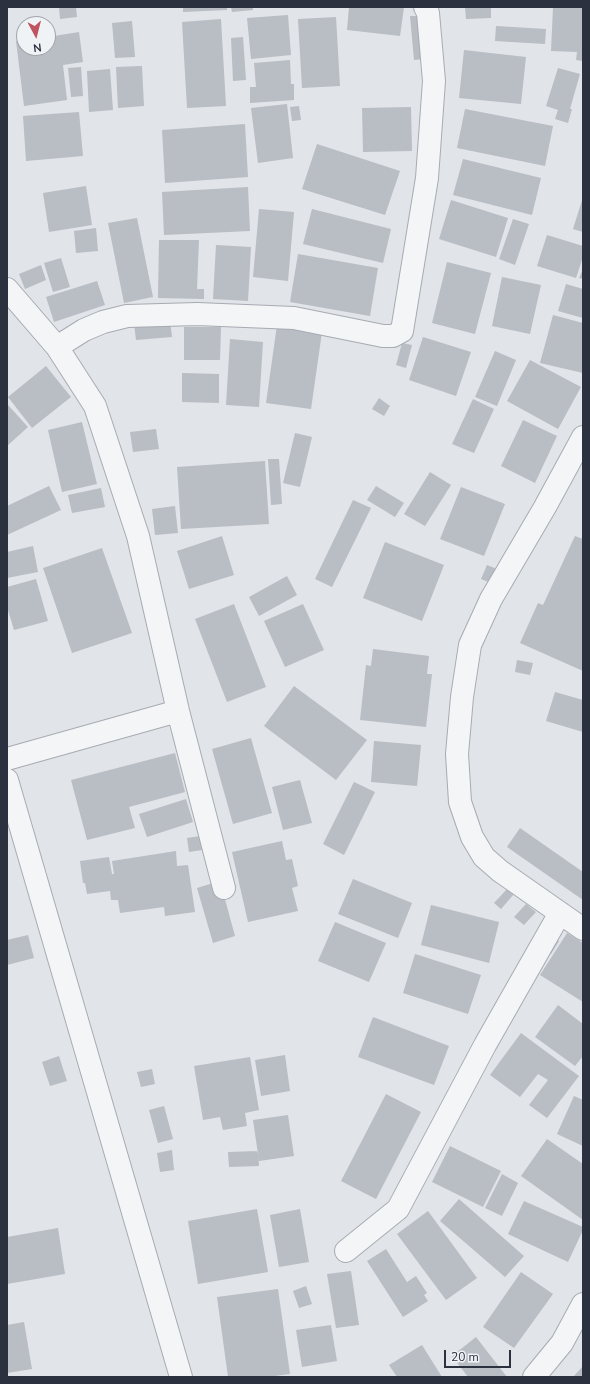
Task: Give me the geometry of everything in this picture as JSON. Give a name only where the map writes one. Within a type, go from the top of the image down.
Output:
[{"type":"street","points":[[57,347],[84,330],[103,322],[127,316],[197,314],[294,318],[383,336],[393,336],[402,330],[427,178],[434,88],[428,13],[425,7]]},
{"type":"street","points":[[7,289],[57,347],[95,406],[138,536],[178,711],[224,888]]},
{"type":"street","points":[[583,437],[545,507],[491,599],[470,645],[462,697],[457,754],[460,802],[472,837],[484,857],[500,871],[583,929]]},
{"type":"street","points":[[7,759],[178,711]]},
{"type":"street","points":[[7,780],[180,1377]]},
{"type":"street","points":[[346,1250],[398,1209],[485,1045],[560,913]]},
{"type":"street","points":[[534,1377],[562,1343],[583,1304]]},
{"type":"building","points":[[59,7],[76,7],[77,17],[60,19]]},
{"type":"building","points":[[183,7],[227,7],[227,10],[183,12]]},
{"type":"building","points":[[231,7],[253,7],[253,10],[232,12]]},
{"type":"building","points":[[349,7],[404,7],[400,36],[347,30]]},
{"type":"building","points":[[465,7],[491,7],[491,18],[466,19]]},
{"type":"building","points":[[553,7],[583,7],[583,61],[576,60],[577,52],[551,51]]},
{"type":"building","points":[[288,15],[291,55],[251,59],[247,18]]},
{"type":"building","points":[[410,16],[420,16],[425,59],[414,60]]},
{"type":"building","points":[[336,17],[340,86],[302,88],[298,19]]},
{"type":"building","points":[[221,19],[226,106],[187,108],[182,22]]},
{"type":"building","points":[[132,21],[135,57],[115,58],[112,23]]},
{"type":"building","points":[[496,26],[546,29],[545,44],[495,41]]},
{"type":"building","points":[[79,32],[83,62],[63,65],[67,100],[24,106],[18,56],[56,56],[56,36]]},
{"type":"building","points":[[243,37],[246,80],[233,81],[231,38]]},
{"type":"building","points":[[464,50],[526,57],[521,104],[459,98]]},
{"type":"building","points":[[290,60],[291,84],[294,84],[294,100],[250,103],[250,87],[256,87],[254,63]]},
{"type":"building","points":[[142,66],[144,106],[118,108],[116,67]]},
{"type":"building","points":[[81,67],[83,96],[71,97],[68,68]]},
{"type":"building","points":[[558,68],[580,74],[570,109],[572,109],[568,123],[555,119],[558,110],[546,106]]},
{"type":"building","points":[[110,69],[113,110],[89,112],[87,71]]},
{"type":"building","points":[[287,104],[293,158],[258,163],[251,108]]},
{"type":"building","points":[[299,106],[301,120],[292,121],[290,107]]},
{"type":"building","points":[[411,107],[412,151],[363,152],[362,108]]},
{"type":"building","points":[[465,109],[553,126],[545,166],[457,148]]},
{"type":"building","points":[[79,112],[83,156],[26,161],[23,116]]},
{"type":"building","points":[[245,124],[248,177],[165,183],[162,130]]},
{"type":"building","points":[[317,144],[400,171],[385,215],[302,189]]},
{"type":"building","points":[[463,159],[541,178],[532,215],[453,195]]},
{"type":"building","points":[[86,186],[92,225],[49,232],[43,193]]},
{"type":"building","points":[[248,187],[250,231],[164,235],[162,192]]},
{"type":"building","points":[[583,197],[583,232],[573,229]]},
{"type":"building","points":[[451,200],[508,218],[496,257],[439,239]]},
{"type":"building","points":[[259,209],[294,212],[288,281],[253,277]]},
{"type":"building","points":[[312,209],[391,229],[383,263],[303,244]]},
{"type":"building","points":[[137,218],[153,297],[124,303],[108,223]]},
{"type":"building","points":[[513,219],[529,224],[515,265],[499,259]]},
{"type":"building","points":[[96,228],[98,251],[76,253],[74,231]]},
{"type":"building","points":[[547,235],[583,246],[583,257],[576,278],[537,266]]},
{"type":"building","points":[[159,240],[199,240],[197,289],[204,289],[204,299],[158,298]]},
{"type":"building","points":[[216,245],[251,247],[248,301],[213,299]]},
{"type":"building","points":[[298,254],[378,268],[370,316],[290,302]]},
{"type":"building","points":[[61,258],[70,287],[53,292],[44,263]]},
{"type":"building","points":[[447,262],[491,273],[475,334],[432,323]]},
{"type":"building","points":[[41,265],[46,280],[25,289],[19,274]]},
{"type":"building","points":[[583,269],[583,279],[579,278]]},
{"type":"building","points":[[502,277],[541,285],[530,334],[492,326]]},
{"type":"building","points":[[97,281],[105,305],[54,322],[46,297]]},
{"type":"building","points":[[566,284],[583,289],[583,318],[558,311]]},
{"type":"building","points":[[553,315],[583,323],[583,373],[540,363]]},
{"type":"building","points":[[170,320],[172,337],[136,340],[134,324]]},
{"type":"building","points":[[277,325],[322,332],[311,409],[266,403]]},
{"type":"building","points":[[184,327],[221,327],[220,360],[184,360]]},
{"type":"building","points":[[423,337],[471,352],[456,396],[409,380]]},
{"type":"building","points":[[230,339],[263,342],[259,407],[226,405]]},
{"type":"building","points":[[402,343],[412,345],[406,368],[396,365]]},
{"type":"building","points":[[495,351],[516,360],[497,406],[475,397]]},
{"type":"building","points":[[530,360],[581,387],[558,429],[507,401]]},
{"type":"building","points":[[46,366],[71,397],[32,428],[8,397]]},
{"type":"building","points":[[182,373],[219,374],[219,403],[182,402]]},
{"type":"building","points":[[379,398],[390,406],[384,416],[372,409]]},
{"type":"building","points":[[473,399],[494,409],[474,453],[452,444]]},
{"type":"building","points":[[8,405],[28,427],[7,446],[7,406]]},
{"type":"building","points":[[523,420],[557,436],[535,483],[501,466]]},
{"type":"building","points":[[82,422],[97,484],[62,492],[48,430]]},
{"type":"building","points":[[156,429],[159,449],[133,452],[130,432]]},
{"type":"building","points":[[295,433],[312,437],[300,487],[283,483]]},
{"type":"building","points":[[268,459],[279,459],[282,504],[271,505]]},
{"type":"building","points":[[265,461],[269,524],[181,529],[177,467]]},
{"type":"building","points":[[430,472],[451,485],[425,526],[404,514]]},
{"type":"building","points":[[49,486],[61,510],[7,535],[7,506]]},
{"type":"building","points":[[376,486],[404,503],[395,517],[367,500]]},
{"type":"building","points":[[461,487],[505,504],[484,556],[440,539]]},
{"type":"building","points":[[101,488],[105,507],[72,513],[68,495]]},
{"type":"building","points":[[353,500],[371,508],[332,587],[315,579]]},
{"type":"building","points":[[175,506],[178,533],[155,535],[152,509]]},
{"type":"building","points":[[222,536],[234,575],[189,589],[177,551]]},
{"type":"building","points":[[575,536],[583,539],[583,671],[520,643],[538,603],[543,605]]},
{"type":"building","points":[[385,542],[444,565],[422,621],[363,598]]},
{"type":"building","points":[[33,546],[38,572],[7,578],[7,552]]},
{"type":"building","points":[[102,548],[132,633],[72,653],[43,568]]},
{"type":"building","points":[[487,565],[497,569],[491,583],[481,579]]},
{"type":"building","points":[[287,576],[297,595],[259,616],[249,597]]},
{"type":"building","points":[[36,579],[48,621],[14,630],[7,607],[7,587]]},
{"type":"building","points":[[234,604],[266,687],[227,702],[195,619]]},
{"type":"building","points":[[303,604],[324,650],[285,667],[264,621]]},
{"type":"building","points":[[373,649],[429,656],[427,674],[432,674],[426,727],[360,720],[366,665],[371,666]]},
{"type":"building","points":[[517,660],[533,663],[530,675],[515,672]]},
{"type":"building","points":[[294,686],[367,740],[336,780],[264,726]]},
{"type":"building","points":[[555,692],[583,700],[583,732],[546,721]]},
{"type":"building","points":[[251,738],[272,813],[233,824],[212,749]]},
{"type":"building","points":[[374,741],[421,745],[417,786],[371,782]]},
{"type":"building","points":[[175,753],[185,792],[129,807],[135,828],[87,840],[71,780]]},
{"type":"building","points":[[300,780],[312,823],[283,830],[272,787]]},
{"type":"building","points":[[354,782],[375,792],[344,855],[323,844]]},
{"type":"building","points":[[186,799],[193,822],[147,837],[139,814]]},
{"type":"building","points":[[520,828],[583,872],[583,900],[507,847]]},
{"type":"building","points":[[207,835],[209,849],[189,852],[187,838]]},
{"type":"building","points":[[282,841],[286,860],[292,859],[298,886],[292,888],[298,911],[248,922],[232,852]]},
{"type":"building","points":[[176,851],[177,866],[188,865],[195,912],[165,916],[164,907],[120,913],[118,900],[111,900],[110,891],[87,894],[85,883],[83,883],[80,861],[109,857],[112,874],[114,874],[112,861]]},
{"type":"building","points":[[353,879],[412,903],[398,938],[338,914]]},
{"type":"building","points":[[220,881],[235,936],[213,943],[197,888]]},
{"type":"building","points":[[508,888],[514,894],[501,909],[494,903]]},
{"type":"building","points":[[526,904],[536,912],[524,925],[514,917]]},
{"type":"building","points":[[431,905],[499,922],[489,963],[421,945]]},
{"type":"building","points":[[335,922],[386,943],[369,982],[318,961]]},
{"type":"building","points":[[567,933],[583,943],[583,1002],[540,975]]},
{"type":"building","points":[[28,935],[34,958],[7,965],[7,940]]},
{"type":"building","points":[[552,936],[559,941],[551,954],[544,949]]},
{"type":"building","points":[[415,954],[481,975],[468,1014],[403,993]]},
{"type":"building","points":[[558,1005],[583,1024],[583,1056],[575,1066],[535,1037]]},
{"type":"building","points":[[373,1017],[449,1046],[434,1085],[358,1057]]},
{"type":"building","points":[[521,1033],[579,1076],[547,1118],[529,1105],[548,1080],[538,1074],[520,1097],[490,1075]]},
{"type":"building","points":[[285,1055],[290,1091],[261,1096],[255,1060]]},
{"type":"building","points":[[59,1056],[67,1081],[50,1086],[42,1062]]},
{"type":"building","points":[[250,1057],[259,1110],[245,1113],[247,1126],[223,1130],[220,1117],[203,1120],[194,1066]]},
{"type":"building","points":[[152,1069],[155,1084],[141,1087],[137,1072]]},
{"type":"building","points":[[386,1094],[421,1112],[376,1199],[341,1181]]},
{"type":"building","points":[[574,1096],[583,1100],[583,1146],[557,1134]]},
{"type":"building","points":[[164,1106],[173,1139],[158,1143],[149,1110]]},
{"type":"building","points":[[288,1115],[294,1156],[259,1161],[253,1120]]},
{"type":"building","points":[[547,1139],[583,1164],[583,1220],[521,1176]]},
{"type":"building","points":[[450,1146],[501,1171],[483,1207],[432,1182]]},
{"type":"building","points":[[172,1150],[174,1170],[160,1172],[157,1153]]},
{"type":"building","points":[[258,1151],[259,1166],[229,1167],[228,1152]]},
{"type":"building","points":[[502,1174],[518,1183],[502,1216],[485,1208]]},
{"type":"building","points":[[459,1199],[524,1256],[505,1277],[440,1221]]},
{"type":"building","points":[[524,1201],[583,1227],[568,1262],[508,1234]]},
{"type":"building","points":[[257,1209],[268,1272],[198,1284],[188,1221]]},
{"type":"building","points":[[300,1209],[309,1262],[279,1267],[270,1215]]},
{"type":"building","points":[[428,1211],[477,1278],[446,1300],[397,1234]]},
{"type":"building","points":[[58,1228],[65,1274],[7,1284],[7,1237]]},
{"type":"building","points":[[386,1249],[407,1282],[416,1276],[427,1293],[424,1295],[428,1301],[403,1317],[367,1261]]},
{"type":"building","points":[[351,1271],[359,1325],[336,1328],[327,1274]]},
{"type":"building","points":[[521,1272],[553,1294],[514,1348],[483,1327]]},
{"type":"building","points":[[306,1286],[312,1304],[299,1308],[293,1291]]},
{"type":"building","points":[[278,1289],[290,1374],[267,1377],[228,1377],[217,1297]]},
{"type":"building","points":[[24,1322],[32,1369],[7,1373],[7,1325]]},
{"type":"building","points":[[331,1325],[337,1361],[302,1367],[296,1330]]},
{"type":"building","points":[[476,1337],[507,1377],[468,1377],[452,1356]]},
{"type":"building","points":[[422,1345],[442,1377],[397,1377],[389,1365]]},
{"type":"building","points":[[583,1366],[583,1377],[573,1377]]}]
